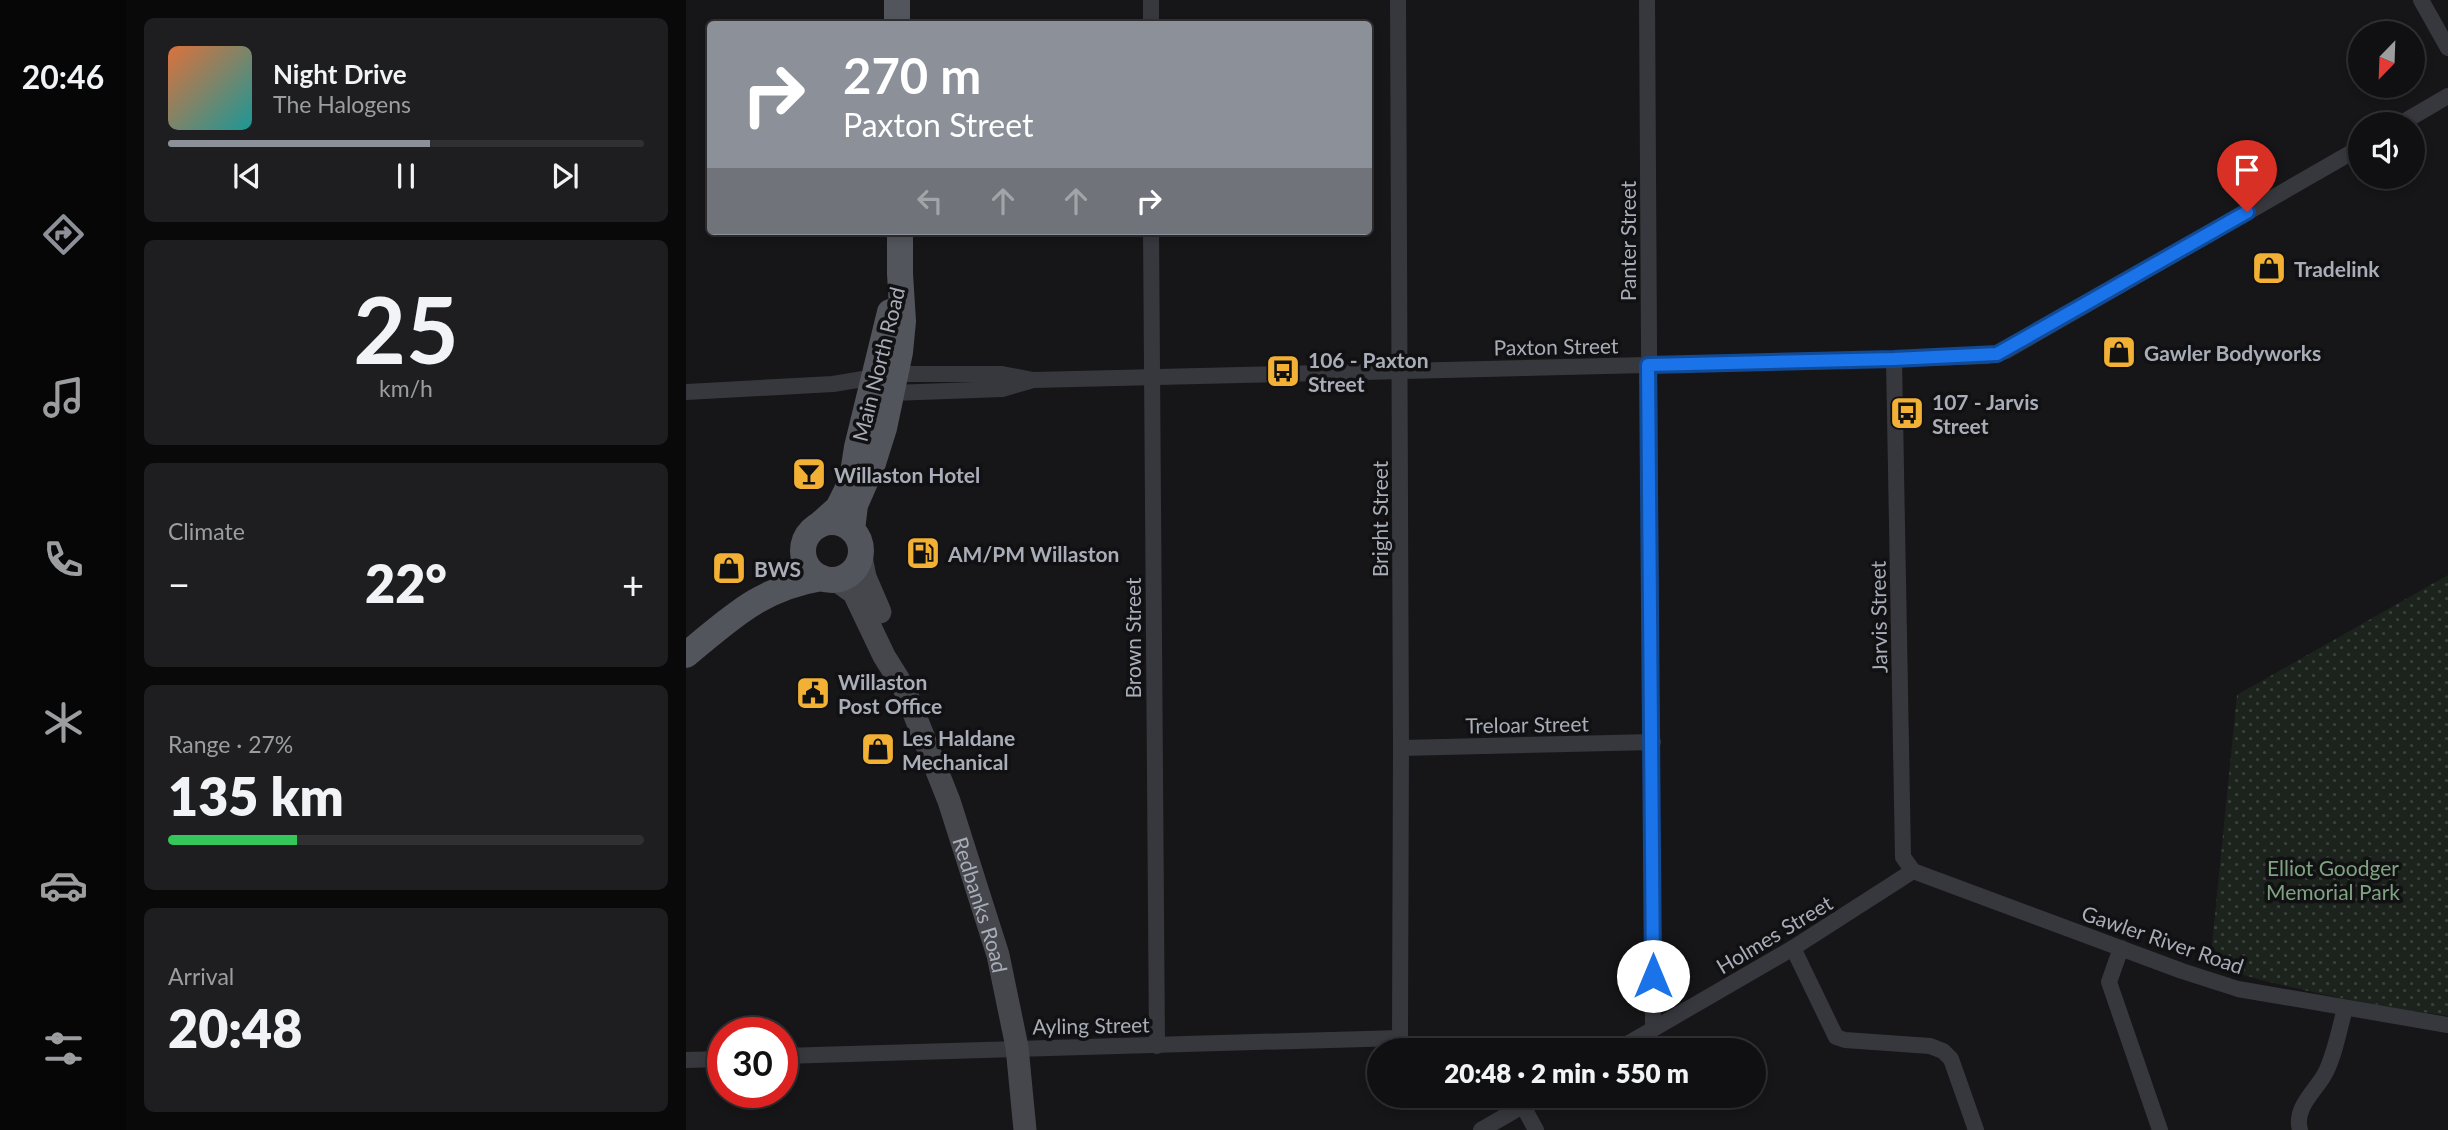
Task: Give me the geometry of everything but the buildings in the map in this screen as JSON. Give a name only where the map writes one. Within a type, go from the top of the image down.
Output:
[{"type":"main road","points":[[897,0],[897,21]]},
{"type":"main road","name":"Main North Road","points":[[819,525],[838,508],[852,480],[857,447],[883,386],[903,321],[900,235]]},
{"type":"main road","points":[[852,480],[866,450],[883,387],[888,378],[883,386]]},
{"type":"main road","name":"Main North Road","points":[[852,530],[855,505],[872,466],[883,386]]},
{"type":"main road","points":[[686,632],[723,602],[791,564],[803,551],[808,536],[819,525],[839,523],[852,530],[860,542],[861,557],[850,574],[789,584],[734,614],[686,655]]},
{"type":"main road","points":[[803,551],[808,568],[829,579]]},
{"type":"main road","name":"Redbanks Road","points":[[861,557],[865,577],[897,652],[904,688]]},
{"type":"main road","name":"Redbanks Road","points":[[829,579],[854,593],[884,656],[904,688],[949,801],[998,955],[1017,1047],[1025,1130]]},
{"type":"main road","points":[[686,641],[730,610],[743,603],[756,601]]},
{"type":"street","points":[[1152,0],[1152,21]]},
{"type":"street","name":"Bright Street","points":[[1398,0],[1400,1038]]},
{"type":"street","name":"Panter Street","points":[[1647,0],[1653,1028]]},
{"type":"street","points":[[2421,0],[2448,48]]},
{"type":"street","points":[[2421,112],[2448,96]]},
{"type":"street","name":"Paxton Street","points":[[686,392],[833,384],[855,391],[1002,374],[1033,380],[1151,378],[1987,356],[2006,351],[2348,154]]},
{"type":"street","name":"Brown Street","points":[[1151,235],[1157,1045]]},
{"type":"street","name":"Jarvis Street","points":[[1894,359],[1903,857],[1913,871]]},
{"type":"street","name":"Treloar Street","points":[[1401,747],[1653,742]]},
{"type":"street","name":"Gawler River Road","points":[[1913,871],[2238,989],[2448,1025]]},
{"type":"street","name":"Holmes Street","points":[[1637,1038],[1793,948],[1913,871]]},
{"type":"street","points":[[1793,948],[1836,1037],[1845,1040],[1930,1046],[1942,1051],[1951,1059],[1976,1130]]},
{"type":"street","points":[[2121,948],[2109,982],[2160,1130]]},
{"type":"street","points":[[2300,1130],[2300,1111],[2325,1074],[2345,1009]]},
{"type":"street","name":"Ayling Street","points":[[798,1055],[1367,1039]]},
{"type":"street","points":[[686,1060],[707,1059]]},
{"type":"street","points":[[1481,1130],[1520,1108]]},
{"type":"street","points":[[1524,1108],[1536,1130]]},
{"type":"green space","name":"Elliot Goodger Memorial Park","points":[[2448,575],[2448,1016],[2328,995],[2210,965],[2237,695]]},
{"type":"place","name":"Tradelink","points":[[2269,268]]},
{"type":"place","name":"Gawler Bodyworks","points":[[2119,352]]},
{"type":"place","name":"106 - Paxton Street","points":[[1283,371]]},
{"type":"place","name":"107 - Jarvis Street","points":[[1907,413]]},
{"type":"place","name":"Willaston Hotel","points":[[809,474]]},
{"type":"place","name":"AM/PM Willaston","points":[[923,553]]},
{"type":"place","name":"BWS","points":[[729,568]]},
{"type":"place","name":"Willaston Post Office","points":[[813,693]]},
{"type":"place","name":"Les Haldane Mechanical","points":[[878,749]]},
{"type":"route","points":[[1653,976],[1648,365],[1997,354],[2247,212]]}]
